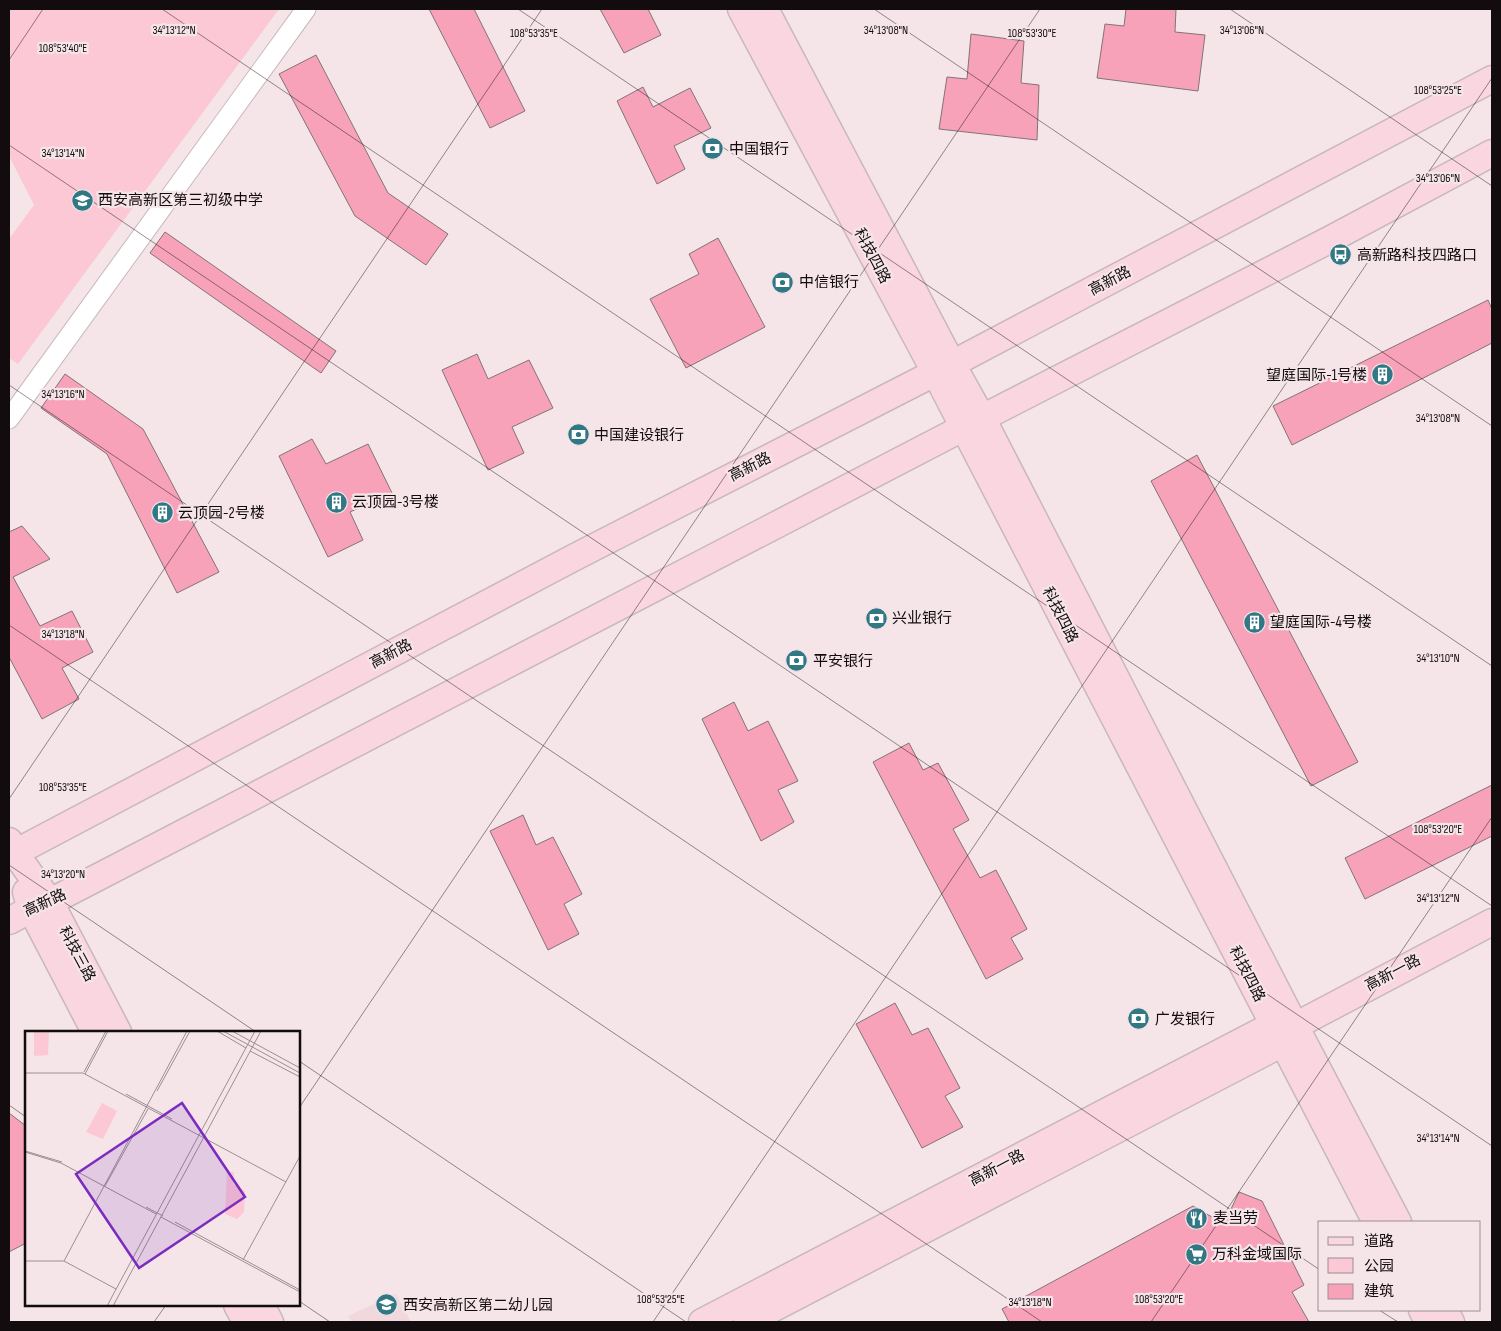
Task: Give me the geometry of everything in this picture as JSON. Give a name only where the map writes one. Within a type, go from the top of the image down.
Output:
[{"type":"street","points":[[9,419],[306,9]]},
{"type":"street","name":"科技四路","points":[[741,9],[973,423],[1284,1031],[1376,1221]]},
{"type":"street","name":"科技四路","points":[[765,9],[943,368]]},
{"type":"street","name":"高新路","points":[[11,850],[943,368],[1492,79]]},
{"type":"street","name":"高新路","points":[[30,911],[1492,154]]},
{"type":"street","name":"科技三路","points":[[11,850],[30,911],[94,1031]]},
{"type":"street","name":"科技三路","points":[[30,911],[117,1031]]},
{"type":"street","name":"高新一路","points":[[747,1322],[1284,1031],[1492,922]]},
{"type":"street","name":"科技四路","points":[[1284,1031],[1397,1221]]},
{"type":"street","name":"高新一路","points":[[702,1322],[1284,1031]]},
{"type":"street","points":[[238,1306],[246,1322]]},
{"type":"street","points":[[262,1306],[270,1322]]},
{"type":"street","points":[[1445,1311],[1451,1322]]},
{"type":"shaded area","name":"西安高新区第二幼儿园","points":[[396,1294],[411,1322],[352,1322],[348,1316]]},
{"type":"green space","name":"西安高新区第三初级中学","points":[[9,9],[279,9],[18,364],[9,358],[9,239],[34,205],[9,156]]},
{"type":"building","points":[[429,9],[474,9],[525,111],[490,128]]},
{"type":"building","points":[[600,9],[648,9],[661,35],[624,53]]},
{"type":"building","points":[[1126,9],[1176,9],[1175,32],[1205,35],[1198,91],[1097,78],[1105,24],[1124,26]]},
{"type":"building","points":[[971,34],[1024,41],[1021,83],[1039,85],[1037,140],[939,129],[947,77],[967,79]]},
{"type":"building","points":[[316,55],[388,193],[448,234],[426,265],[355,216],[279,74]]},
{"type":"building","points":[[643,87],[653,107],[690,88],[711,128],[674,146],[685,169],[657,184],[617,101]]},
{"type":"building","points":[[165,232],[336,351],[321,373],[150,253]]},
{"type":"building","points":[[718,238],[765,327],[686,368],[650,299],[699,274],[689,254]]},
{"type":"building","name":"望庭国际-1号楼","points":[[1488,300],[1492,309],[1492,343],[1292,445],[1273,406]]},
{"type":"building","points":[[477,354],[488,379],[529,360],[553,408],[512,427],[524,453],[488,470],[442,370]]},
{"type":"building","name":"云顶园-2号楼","points":[[65,374],[143,429],[219,572],[177,593],[107,454],[41,408]]},
{"type":"building","name":"云顶园-3号楼","points":[[312,439],[326,464],[368,444],[392,493],[350,512],[363,540],[328,557],[279,456]]},
{"type":"building","name":"望庭国际-4号楼","points":[[1197,455],[1358,762],[1311,786],[1151,481]]},
{"type":"building","points":[[22,526],[50,559],[13,577],[40,626],[72,611],[93,652],[62,668],[79,699],[42,719],[9,657],[9,532]]},
{"type":"building","points":[[734,702],[748,731],[768,721],[798,781],[778,790],[794,822],[761,841],[702,719]]},
{"type":"building","points":[[909,743],[923,770],[938,763],[969,820],[953,829],[980,878],[996,870],[1027,929],[1011,938],[1023,959],[986,979],[873,762]]},
{"type":"building","points":[[1492,785],[1492,836],[1365,899],[1345,858]]},
{"type":"building","points":[[523,815],[536,845],[553,837],[582,894],[564,904],[579,934],[548,950],[490,831]]},
{"type":"building","points":[[895,1003],[912,1035],[928,1028],[960,1088],[945,1096],[963,1127],[922,1148],[856,1024]]},
{"type":"building","points":[[9,1113],[25,1125],[25,1244],[9,1252]]},
{"type":"building","name":"万科金域国际","points":[[1239,1192],[1262,1201],[1304,1285],[1292,1292],[1309,1322],[1009,1322],[1002,1309],[1193,1206],[1224,1224]]},
{"type":"place","name":"中国银行","points":[[713,149]]},
{"type":"place","name":"西安高新区第三初级中学","points":[[82,200]]},
{"type":"place","name":"高新路科技四路口","points":[[1341,255]]},
{"type":"place","name":"中信银行","points":[[783,282]]},
{"type":"place","name":"望庭国际-1号楼","points":[[1383,375]]},
{"type":"place","name":"中国建设银行","points":[[578,435]]},
{"type":"place","name":"云顶园-3号楼","points":[[336,502]]},
{"type":"place","name":"云顶园-2号楼","points":[[162,513]]},
{"type":"place","name":"兴业银行","points":[[876,618]]},
{"type":"place","name":"望庭国际-4号楼","points":[[1254,622]]},
{"type":"place","name":"平安银行","points":[[797,661]]},
{"type":"place","name":"广发银行","points":[[1139,1019]]},
{"type":"place","name":"麦当劳","points":[[1197,1218]]},
{"type":"place","name":"万科金域国际","points":[[1196,1254]]},
{"type":"place","name":"西安高新区第二幼儿园","points":[[387,1305]]}]
